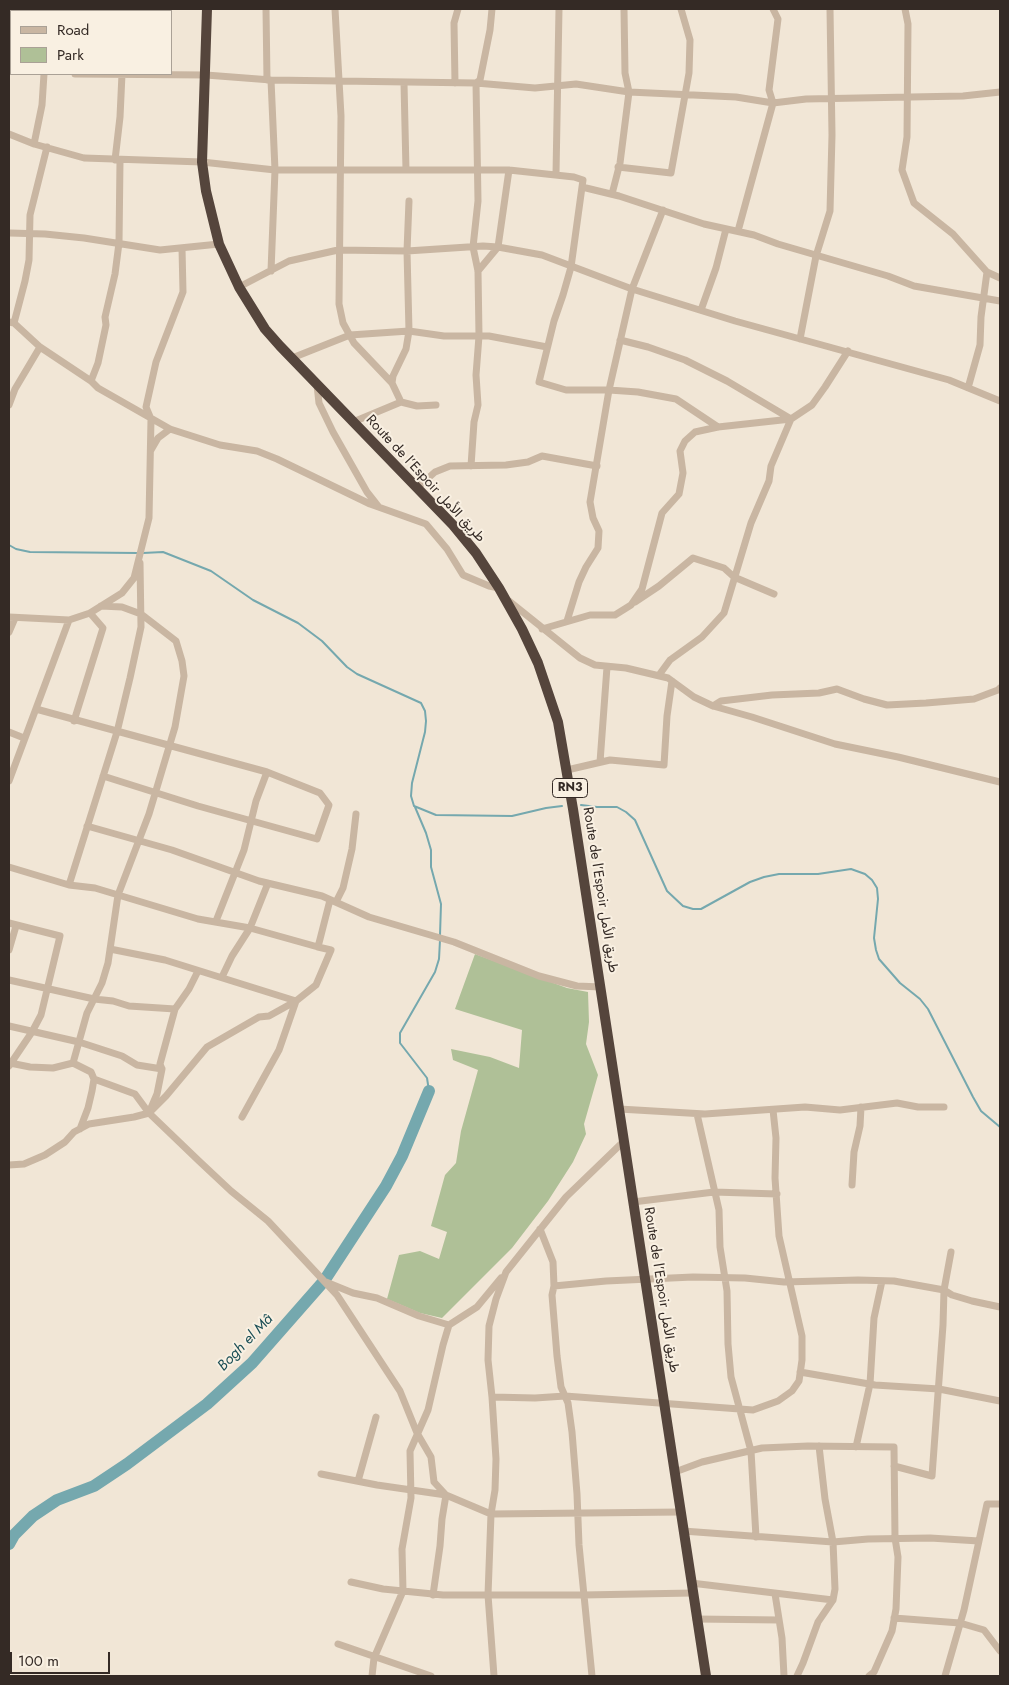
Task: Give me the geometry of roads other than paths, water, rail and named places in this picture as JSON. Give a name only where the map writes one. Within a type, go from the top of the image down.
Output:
[{"type":"highway","name":"Route de l’Espoir طريق الأمل","points":[[207,9],[202,162],[208,199],[219,244],[240,288],[266,329],[317,385],[453,525],[476,553],[505,598],[538,663],[551,696],[567,770],[706,1676]]},
{"type":"street","points":[[266,9],[275,170],[271,271]]},
{"type":"street","points":[[335,9],[341,116],[338,250],[339,304],[343,323],[354,342],[392,383],[402,402]]},
{"type":"street","points":[[455,84],[454,23],[458,9]]},
{"type":"street","points":[[471,466],[474,422],[478,405],[476,375],[479,336],[478,271],[473,247],[478,201],[476,84],[480,80],[490,30],[492,9]]},
{"type":"street","points":[[556,174],[559,9]]},
{"type":"street","points":[[612,194],[629,92],[625,73],[624,9]]},
{"type":"street","points":[[618,167],[671,173],[689,73],[690,40],[681,9]]},
{"type":"street","points":[[738,231],[773,103],[769,90],[778,19],[773,9]]},
{"type":"street","points":[[800,339],[816,256],[830,211],[830,9]]},
{"type":"street","points":[[905,9],[908,24],[907,137],[902,170],[914,203],[953,234],[987,272],[1000,278]]},
{"type":"street","points":[[34,144],[42,105],[44,75]]},
{"type":"street","points":[[92,381],[106,325],[105,317],[119,243],[118,160],[122,75]]},
{"type":"street","points":[[172,75],[269,80],[476,84],[535,88],[576,84],[629,92],[736,98],[773,103],[831,98],[964,96],[1000,92]]},
{"type":"street","points":[[404,84],[406,170]]},
{"type":"street","points":[[9,134],[34,144],[84,158],[202,162],[275,170],[509,170],[556,174],[583,180],[571,266],[547,347],[539,382],[566,390],[638,392],[676,400],[718,427]]},
{"type":"street","points":[[47,147],[30,215],[25,281],[11,323],[40,347],[92,381],[98,388],[170,429],[220,445],[257,451],[334,488],[426,524],[447,549],[463,575],[489,586],[499,588]]},
{"type":"street","points":[[478,271],[498,247],[509,170]]},
{"type":"street","points":[[582,187],[612,194],[704,224],[754,235],[816,256],[888,276],[914,286],[1000,300]]},
{"type":"street","points":[[392,383],[393,376],[406,349],[409,331],[407,251],[409,201]]},
{"type":"street","points":[[567,620],[579,582],[598,548],[600,531],[593,518],[590,502],[610,390],[632,289],[663,210]]},
{"type":"street","points":[[701,310],[716,268],[726,229]]},
{"type":"street","points":[[9,233],[119,243],[160,250],[219,244]]},
{"type":"street","points":[[240,288],[289,261],[338,250],[407,251],[483,246],[498,247],[542,255],[632,289],[735,321],[949,380],[1000,401]]},
{"type":"street","points":[[9,632],[12,617],[69,620],[90,613],[122,593],[134,578],[149,518],[148,482],[151,451],[151,419],[146,407],[156,362],[183,292],[182,248]]},
{"type":"street","points":[[968,388],[980,346],[981,317],[987,272]]},
{"type":"street","points":[[292,358],[350,335],[409,331],[444,336],[479,336],[547,347]]},
{"type":"street","points":[[620,340],[648,347],[685,360],[727,381],[791,419]]},
{"type":"street","points":[[9,405],[12,388],[40,347]]},
{"type":"street","points":[[630,605],[642,589],[662,513],[680,494],[683,473],[680,452],[685,440],[695,432],[718,427],[791,419],[812,405],[826,387],[848,351]]},
{"type":"street","points":[[317,385],[319,403],[333,432],[367,492],[379,507]]},
{"type":"street","points":[[353,422],[402,402],[416,406],[436,405]]},
{"type":"street","points":[[659,675],[670,660],[702,637],[724,614],[751,523],[769,481],[771,466],[791,419]]},
{"type":"street","points":[[151,451],[158,438],[170,429]]},
{"type":"street","points":[[417,488],[435,472],[450,466],[506,465],[528,462],[542,456],[597,466]]},
{"type":"street","points":[[69,885],[117,732],[141,627],[140,553]]},
{"type":"street","points":[[542,629],[567,620],[590,615],[614,616],[658,586],[693,558],[724,568],[734,577],[774,594]]},
{"type":"street","points":[[505,598],[580,658],[595,665],[607,668],[626,668],[659,675],[668,678],[694,697],[713,706],[835,744],[1000,782]]},
{"type":"street","points":[[73,1063],[88,1013],[102,983],[110,949],[118,895],[155,792],[180,703],[184,676],[176,641],[141,614],[122,607],[101,606]]},
{"type":"street","points":[[74,721],[103,628],[90,613]]},
{"type":"street","points":[[9,780],[69,620]]},
{"type":"street","points":[[600,762],[607,668]]},
{"type":"street","points":[[567,770],[610,760],[664,765],[667,716],[672,681]]},
{"type":"street","points":[[713,706],[721,701],[772,695],[819,693],[838,689],[887,705],[926,703],[974,699],[1000,688]]},
{"type":"street","points":[[36,709],[74,721],[267,772],[320,793],[329,805],[317,839],[103,776]]},
{"type":"street","points":[[9,732],[24,738]]},
{"type":"street","points":[[216,921],[244,850],[256,801],[267,772]]},
{"type":"street","points":[[318,947],[333,901],[345,880],[352,849],[356,814]]},
{"type":"street","points":[[87,826],[172,850],[259,881],[305,891],[369,917],[480,951],[539,976],[577,986],[601,987]]},
{"type":"street","points":[[9,867],[69,885],[95,888],[198,919],[250,928],[331,950],[316,985],[296,1001],[269,1016],[259,1017],[207,1048],[149,1113],[89,1124],[74,1132],[65,1142],[46,1155],[24,1164],[9,1165]]},
{"type":"street","points":[[222,976],[250,928],[268,883]]},
{"type":"street","points":[[9,950],[12,925],[60,936],[41,1015],[10,1064],[53,1068],[73,1063],[91,1072],[94,1079],[88,1108],[80,1129]]},
{"type":"street","points":[[110,949],[165,960],[198,971],[222,976],[296,1001]]},
{"type":"street","points":[[149,1113],[157,1094],[162,1069],[160,1064],[175,1009],[189,989],[198,971]]},
{"type":"street","points":[[9,980],[94,999],[146,1008],[175,1009]]},
{"type":"street","points":[[242,1117],[279,1050],[296,1001]]},
{"type":"street","points":[[9,1026],[79,1042],[113,1053],[137,1064],[162,1069]]},
{"type":"street","points":[[94,1079],[135,1094],[149,1113],[231,1191],[268,1221],[337,1295],[400,1391],[417,1433],[431,1457],[434,1482],[446,1495]]},
{"type":"street","points":[[619,1108],[697,1114],[806,1107],[840,1110],[897,1104],[918,1107],[944,1107]]},
{"type":"street","points":[[852,1185],[854,1152],[860,1126],[861,1108]]},
{"type":"street","points":[[492,1397],[536,1398],[565,1396],[753,1410],[778,1400],[792,1391],[799,1381],[802,1360],[802,1336],[779,1236],[776,1138],[773,1110]]},
{"type":"street","points":[[697,1114],[718,1210],[720,1247],[727,1291],[731,1377],[751,1452],[756,1536]]},
{"type":"street","points":[[372,1676],[374,1658],[402,1592],[402,1550],[411,1490],[410,1451],[428,1410],[449,1325],[477,1307],[566,1197],[624,1141]]},
{"type":"street","points":[[633,1202],[714,1192],[777,1194]]},
{"type":"street","points":[[540,1228],[553,1262],[554,1286],[552,1295],[557,1356],[561,1387],[568,1403],[572,1432],[583,1595],[592,1676]]},
{"type":"street","points":[[894,1466],[932,1476],[944,1290],[951,1252]]},
{"type":"street","points":[[498,1676],[494,1676],[488,1595],[491,1514],[496,1475],[488,1360],[489,1326],[506,1272]]},
{"type":"street","points":[[554,1286],[606,1281],[725,1277],[790,1282],[882,1281],[903,1282],[944,1290],[952,1295],[1000,1307]]},
{"type":"street","points":[[324,1281],[353,1293],[378,1298],[419,1316],[449,1325]]},
{"type":"street","points":[[856,1447],[870,1384],[874,1318],[882,1281]]},
{"type":"street","points":[[800,1372],[870,1384],[939,1389],[1000,1401]]},
{"type":"street","points":[[358,1481],[376,1417]]},
{"type":"street","points":[[797,1676],[818,1622],[833,1600],[835,1590],[833,1542],[825,1499],[819,1446]]},
{"type":"street","points":[[675,1472],[702,1462],[762,1448],[819,1446],[894,1448],[895,1538],[898,1557],[894,1618],[892,1631],[874,1672],[869,1676]]},
{"type":"street","points":[[321,1474],[446,1495],[491,1514],[681,1512]]},
{"type":"street","points":[[434,1595],[446,1495]]},
{"type":"street","points":[[945,1676],[960,1624],[987,1504],[1000,1504]]},
{"type":"street","points":[[683,1531],[833,1542],[895,1538],[979,1541]]},
{"type":"street","points":[[352,1582],[402,1592],[434,1595],[583,1595],[692,1588],[833,1600]]},
{"type":"street","points":[[775,1594],[782,1638],[784,1676]]},
{"type":"street","points":[[894,1618],[960,1624],[984,1630],[1000,1651]]},
{"type":"street","points":[[696,1619],[780,1620]]},
{"type":"street","points":[[338,1644],[430,1676]]},
{"type":"waterway","points":[[9,545],[16,549],[30,552],[138,553]]},
{"type":"waterway","points":[[143,553],[163,552],[211,571],[253,600],[298,623],[322,641],[347,667],[357,674],[421,703],[425,711],[426,721],[412,783],[411,796],[414,806],[436,815],[512,816],[562,806]]},
{"type":"waterway","points":[[581,805],[617,807],[635,820],[667,891],[683,906],[693,909],[701,909],[750,882],[764,877],[779,874],[818,874],[851,869],[865,874],[877,888],[878,899],[874,938],[879,959],[900,983],[920,999],[928,1009],[981,1111],[1000,1127]]},
{"type":"waterway","points":[[415,807],[431,850],[431,867],[441,904],[440,935]]},
{"type":"waterway","points":[[429,1091],[427,1078],[400,1043],[400,1033],[435,972],[439,959],[440,940]]},
{"type":"waterway","name":"Bogh el Mâ","points":[[9,1544],[14,1535],[33,1516],[57,1500],[94,1486],[127,1464],[207,1404],[252,1363],[324,1281],[386,1186],[402,1156],[429,1091]]}]
